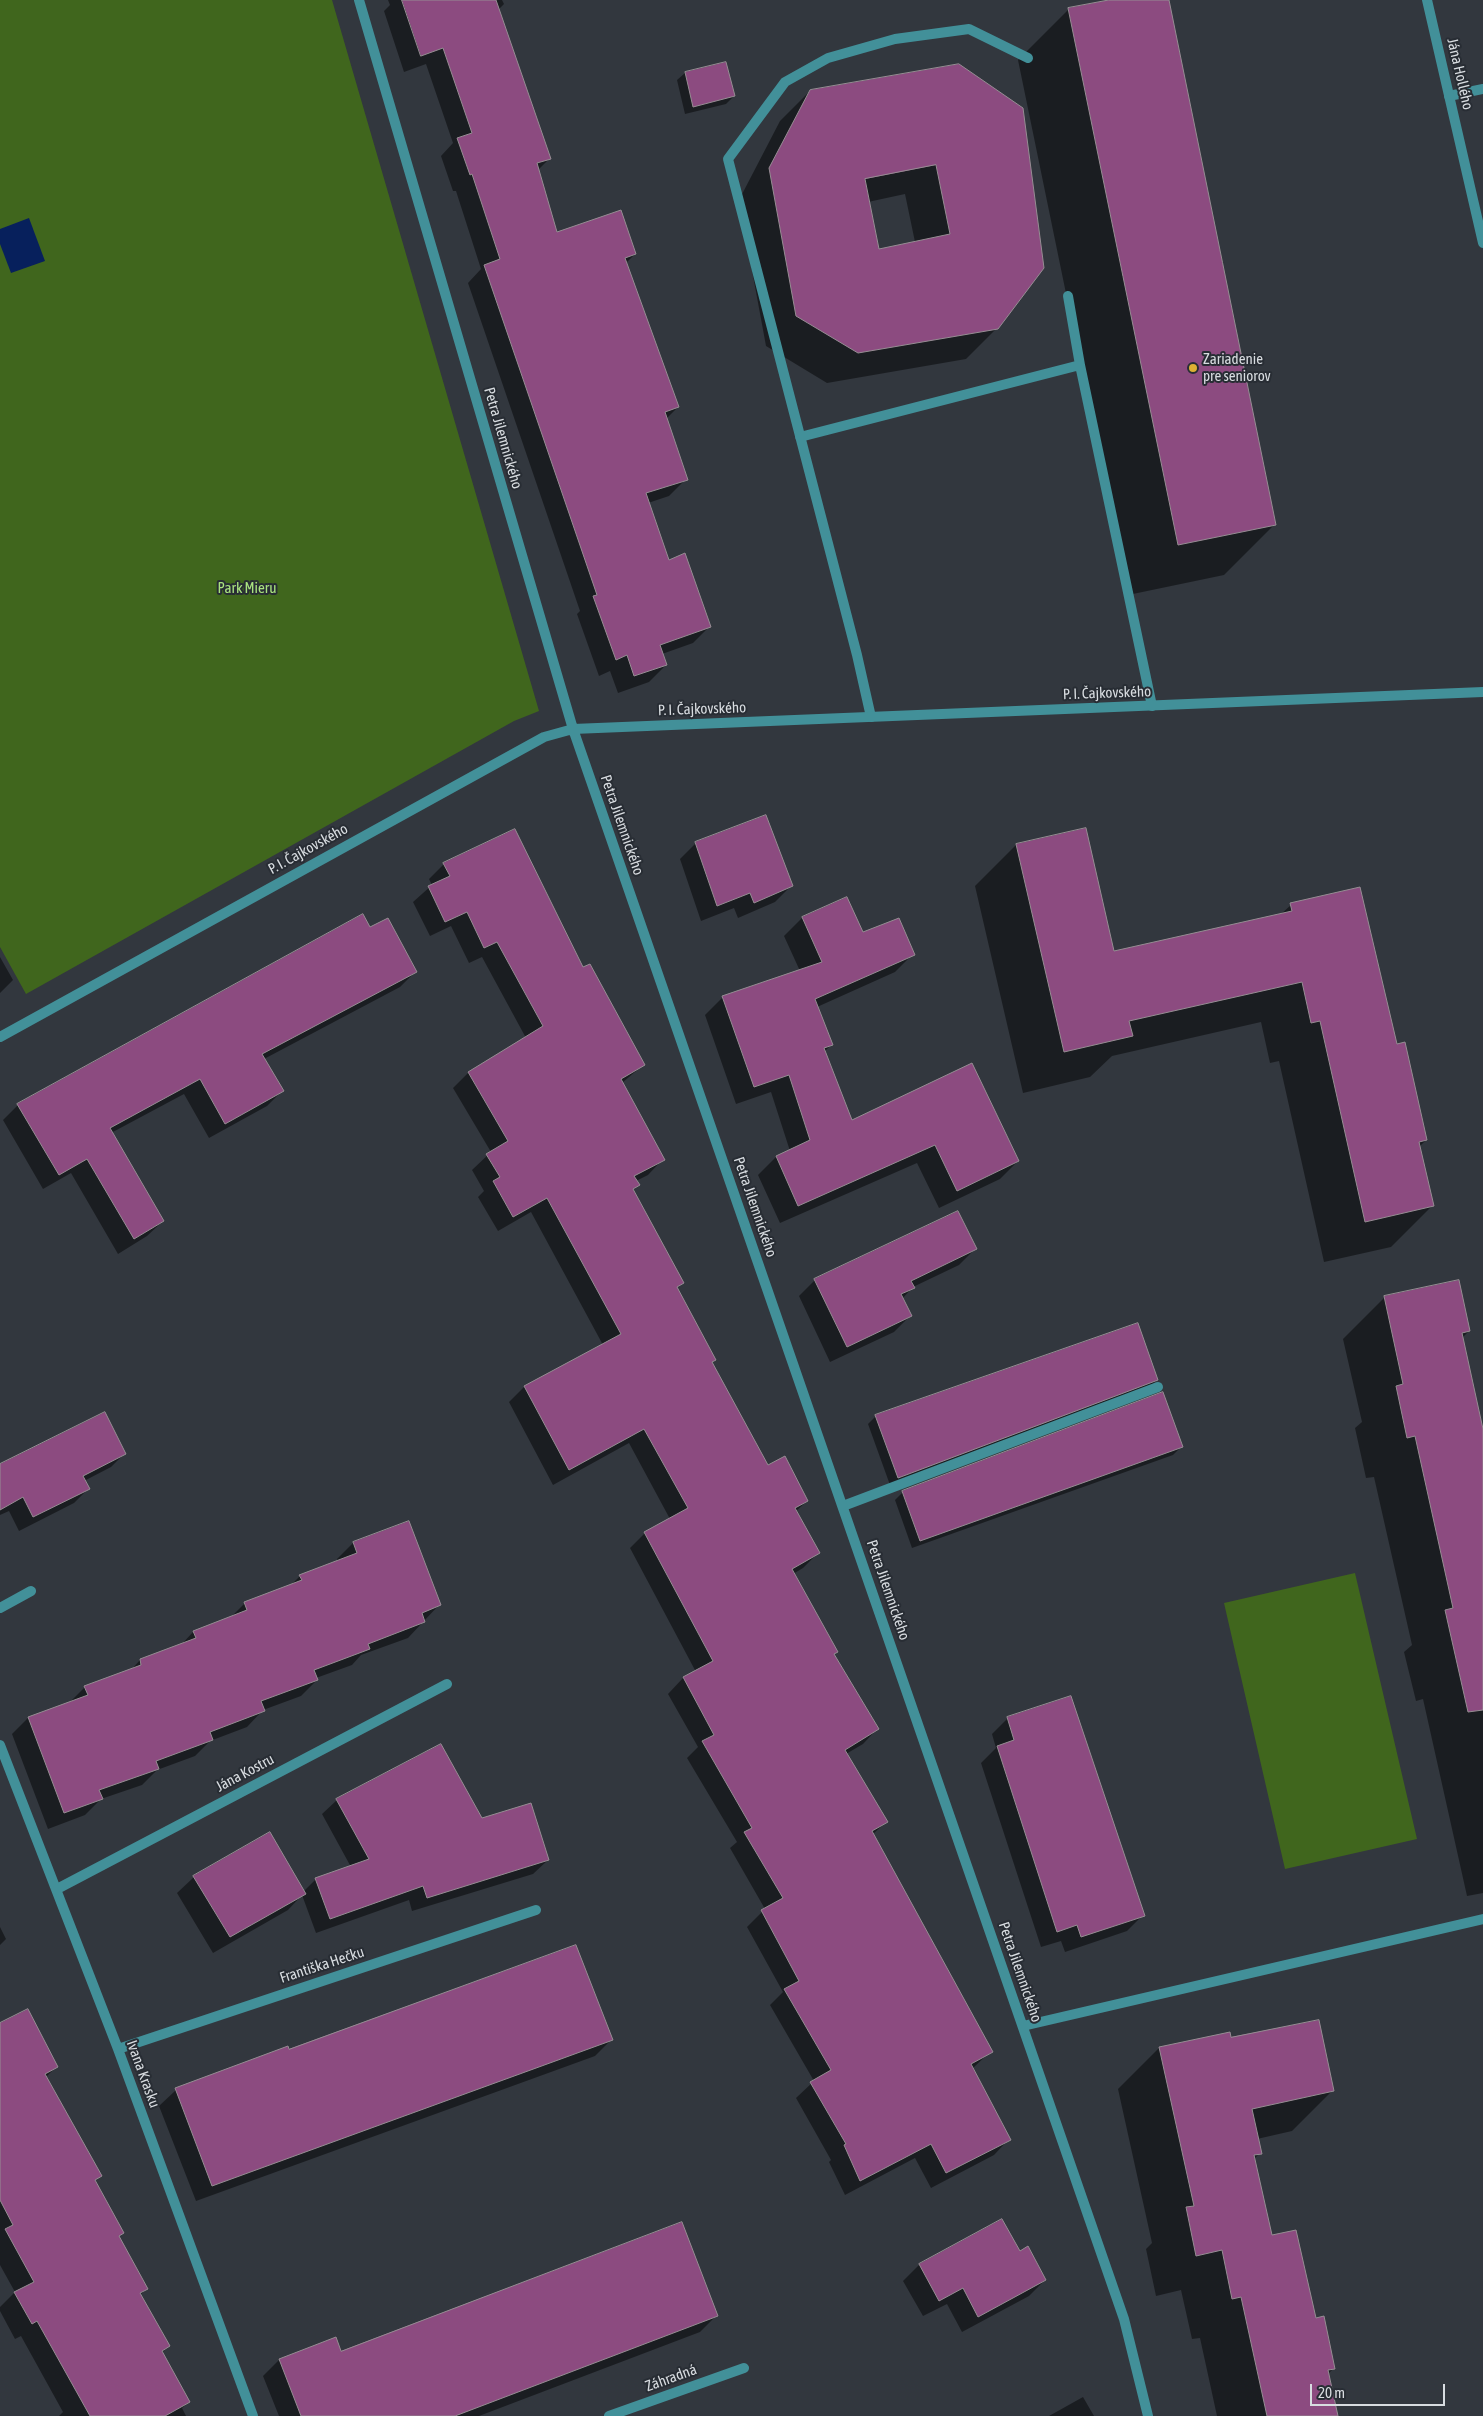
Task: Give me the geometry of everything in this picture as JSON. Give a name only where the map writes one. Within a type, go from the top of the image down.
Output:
[{"type":"street","name":"Petra Jilemnického","points":[[359,0],[573,729],[1124,2319],[1148,2416]]},
{"type":"street","name":"Jána Hollého","points":[[1427,0],[1483,243]]},
{"type":"street","points":[[871,717],[857,655],[728,159],[785,82],[828,58],[895,39],[969,29],[1028,58]]},
{"type":"street","points":[[1449,96],[1483,89]]},
{"type":"street","points":[[1068,296],[1080,365],[1152,706]]},
{"type":"street","points":[[800,437],[1080,365]]},
{"type":"street","name":"P. I. Čajkovského","points":[[0,1037],[544,737],[573,729],[1483,692]]},
{"type":"street","points":[[843,1506],[1158,1387]]},
{"type":"street","points":[[0,1608],[31,1591]]},
{"type":"street","name":"Jána Kostru","points":[[57,1889],[447,1684]]},
{"type":"street","name":"Ivana Krasku","points":[[0,1745],[118,2049],[253,2416]]},
{"type":"street","name":"Františka Hečku","points":[[118,2049],[536,1910]]},
{"type":"street","points":[[1023,2026],[1483,1919]]},
{"type":"street","name":"Záhradná","points":[[609,2416],[744,2368]]},
{"type":"green space","name":"Park Mieru","points":[[0,0],[332,0],[539,711],[514,721],[26,994],[0,947]]},
{"type":"green space","points":[[1355,1573],[1417,1839],[1285,1869],[1224,1603]]},
{"type":"water","points":[[29,218],[45,261],[11,273],[0,244],[0,229]]},
{"type":"building","points":[[402,0],[496,0],[551,159],[537,163],[557,232],[621,210],[636,254],[625,258],[679,407],[665,412],[688,480],[646,493],[669,560],[685,553],[711,627],[660,645],[667,665],[634,676],[627,655],[616,660],[593,596],[597,595],[484,265],[500,259],[472,174],[470,175],[457,138],[472,133],[443,48],[421,56]]},
{"type":"building","name":"Zariadenie pre seniorov","points":[[1109,0],[1169,0],[1276,525],[1178,545],[1068,8]]},
{"type":"building","points":[[726,62],[735,96],[693,107],[685,72]]},
{"type":"building","points":[[959,64],[1023,108],[1044,268],[998,329],[858,353],[796,316],[769,168],[810,90]],"holes":[[[936,165],[950,234],[879,249],[865,179]]]},
{"type":"building","points":[[766,815],[793,886],[754,903],[750,893],[717,906],[695,842]]},
{"type":"building","points":[[1086,828],[1114,951],[1292,911],[1290,903],[1360,887],[1397,1044],[1405,1042],[1427,1140],[1419,1142],[1434,1206],[1365,1222],[1320,1021],[1311,1023],[1302,982],[1129,1021],[1133,1036],[1064,1052],[1016,844]]},
{"type":"building","points":[[515,829],[583,967],[590,964],[645,1065],[621,1079],[665,1160],[634,1176],[640,1185],[633,1189],[684,1283],[677,1287],[716,1360],[712,1362],[768,1465],[785,1456],[808,1501],[795,1508],[820,1553],[792,1569],[838,1652],[834,1654],[879,1729],[845,1750],[888,1822],[872,1831],[993,2052],[971,2064],[1011,2140],[946,2173],[931,2144],[860,2181],[844,2145],[846,2144],[810,2082],[831,2070],[784,1989],[799,1981],[761,1910],[783,1898],[744,1832],[752,1828],[702,1741],[714,1735],[683,1677],[713,1661],[644,1532],[688,1508],[644,1429],[569,1470],[524,1386],[621,1334],[547,1198],[513,1217],[493,1181],[500,1177],[486,1154],[508,1141],[468,1072],[543,1026],[497,942],[484,948],[467,912],[445,922],[428,886],[450,876],[443,863]]},
{"type":"building","points":[[847,897],[863,932],[899,918],[915,955],[815,999],[833,1045],[824,1048],[852,1120],[972,1063],[1019,1161],[957,1191],[935,1145],[798,1206],[776,1156],[810,1140],[789,1075],[754,1087],[722,996],[822,962],[802,917]]},
{"type":"building","points":[[363,914],[370,927],[388,918],[417,972],[262,1054],[284,1091],[225,1124],[200,1079],[110,1128],[164,1221],[134,1239],[87,1159],[59,1175],[17,1104]]},
{"type":"building","points":[[958,1211],[977,1249],[911,1281],[915,1288],[901,1294],[912,1316],[847,1347],[814,1279]]},
{"type":"building","points":[[1459,1280],[1470,1331],[1462,1333],[1483,1429],[1483,1710],[1468,1712],[1445,1610],[1453,1608],[1415,1436],[1407,1438],[1396,1386],[1403,1384],[1384,1296]]},
{"type":"building","points":[[1138,1323],[1158,1380],[898,1478],[875,1415]]},
{"type":"building","points":[[1163,1392],[1183,1447],[920,1541],[902,1491]]},
{"type":"building","points":[[105,1412],[126,1454],[83,1476],[90,1489],[33,1517],[23,1497],[0,1510],[0,1464]]},
{"type":"building","points":[[409,1521],[441,1605],[422,1613],[425,1622],[368,1644],[370,1649],[314,1670],[318,1680],[261,1701],[265,1711],[210,1732],[213,1740],[156,1761],[159,1769],[99,1790],[103,1799],[64,1813],[28,1717],[88,1695],[84,1686],[141,1665],[140,1659],[196,1638],[193,1631],[247,1610],[244,1602],[302,1580],[299,1575],[357,1553],[353,1542]]},
{"type":"building","points":[[1071,1696],[1145,1916],[1081,1937],[1077,1925],[1057,1932],[997,1746],[1014,1740],[1007,1717]]},
{"type":"building","points":[[441,1744],[482,1818],[531,1803],[549,1860],[427,1898],[423,1886],[330,1919],[315,1878],[369,1859],[336,1799]]},
{"type":"building","points":[[270,1832],[306,1894],[230,1937],[193,1876]]},
{"type":"building","points":[[576,1945],[613,2040],[212,2186],[175,2088],[288,2046],[289,2049]]},
{"type":"building","points":[[28,2009],[58,2067],[45,2074],[102,2176],[95,2180],[124,2233],[119,2236],[148,2289],[140,2293],[170,2346],[162,2351],[190,2402],[165,2416],[90,2416],[37,2321],[32,2324],[14,2292],[34,2282],[5,2229],[13,2225],[0,2200],[0,2023]]},
{"type":"building","points":[[1319,2020],[1334,2091],[1252,2109],[1262,2154],[1254,2155],[1272,2235],[1296,2230],[1316,2318],[1324,2316],[1335,2369],[1328,2370],[1338,2416],[1267,2416],[1241,2297],[1232,2299],[1222,2250],[1196,2256],[1186,2207],[1194,2206],[1159,2047],[1230,2032],[1231,2037]]},
{"type":"building","points":[[1002,2219],[1020,2251],[1028,2246],[1046,2280],[978,2317],[963,2288],[939,2301],[919,2264]]},
{"type":"building","points":[[682,2222],[718,2316],[455,2416],[301,2416],[279,2359],[336,2337],[341,2351]]},
{"type":"place","name":"Zariadenie pre seniorov","points":[[1193,368]]}]
